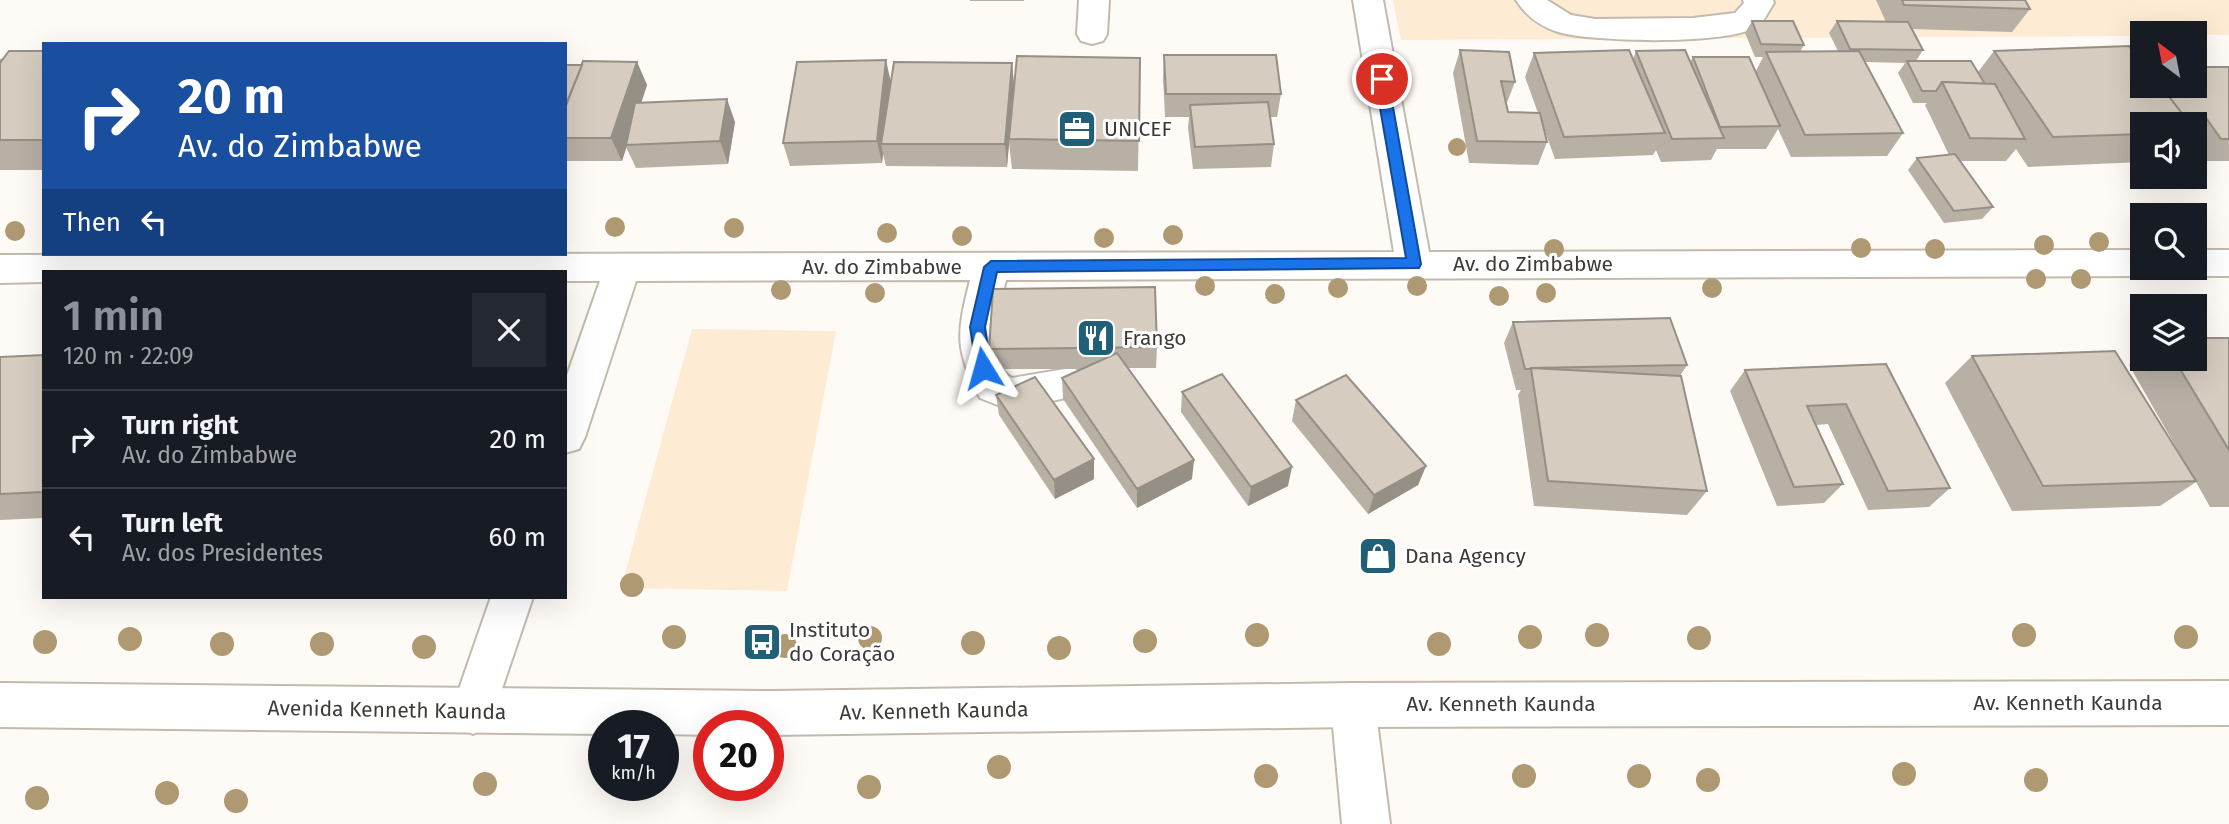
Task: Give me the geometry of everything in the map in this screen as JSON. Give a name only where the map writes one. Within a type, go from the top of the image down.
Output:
[{"type":"street","points":[[1091,34],[1094,0]]},
{"type":"street","points":[[1368,0],[1414,264]]},
{"type":"street","points":[[1531,0],[1538,11],[1559,22],[1582,28],[1716,28],[1746,20],[1759,3],[1758,0]]},
{"type":"street","name":"Av. do Zimbabwe","points":[[0,269],[2130,263]]},
{"type":"street","points":[[2207,263],[2229,263]]},
{"type":"street","points":[[991,267],[977,327],[983,368],[993,387],[1010,394],[1071,383]]},
{"type":"street","points":[[567,431],[622,269]]},
{"type":"street","points":[[473,712],[511,599]]},
{"type":"street","name":"Av. Kenneth Kaunda","points":[[784,713],[1353,705],[2229,703]]},
{"type":"street","name":"Avenida Kenneth Kaunda","points":[[0,705],[693,713]]},
{"type":"street","points":[[1353,705],[1366,824]]},
{"type":"shaded area","points":[[1393,0],[2229,0],[2229,35],[2207,34],[2207,21],[2130,21],[2130,36],[1401,40]]},
{"type":"shaded area","points":[[692,329],[836,331],[787,591],[621,588]]},
{"type":"building","points":[[1902,0],[2025,0],[2030,9],[1904,5]]},
{"type":"building","points":[[1752,21],[1793,21],[1804,45],[1761,44]]},
{"type":"building","points":[[1837,21],[1908,22],[1923,50],[1850,49]]},
{"type":"building","points":[[2129,46],[2130,98],[2170,98],[2182,112],[2130,112],[2130,134],[2053,137],[1994,51]]},
{"type":"building","points":[[1460,50],[1509,52],[1515,82],[1501,81],[1508,112],[1540,113],[1547,142],[1477,141]]},
{"type":"building","points":[[1629,50],[1665,133],[1564,137],[1534,53]]},
{"type":"building","points":[[1685,50],[1724,138],[1672,139],[1636,51]]},
{"type":"building","points":[[9,51],[42,51],[42,140],[0,140],[0,63]]},
{"type":"building","points":[[1859,51],[1903,133],[1805,135],[1766,52]]},
{"type":"building","points":[[1164,55],[1276,55],[1281,94],[1166,94]]},
{"type":"building","name":"UNICEF","points":[[1017,56],[1140,58],[1139,141],[1009,139]]},
{"type":"building","points":[[1693,57],[1749,57],[1780,126],[1720,127]]},
{"type":"building","points":[[886,60],[877,141],[783,143],[797,62]]},
{"type":"building","points":[[583,61],[637,62],[611,138],[567,138],[567,103]]},
{"type":"building","points":[[1907,61],[1971,61],[1985,84],[1942,82],[1936,91],[1922,91]]},
{"type":"building","points":[[894,62],[1012,63],[1005,144],[881,144]]},
{"type":"building","points":[[567,65],[582,65],[567,102]]},
{"type":"building","points":[[2207,67],[2229,67],[2229,139],[2221,139],[2207,119],[2207,112],[2181,112],[2170,98],[2207,98]]},
{"type":"building","points":[[1942,82],[1995,84],[2025,139],[1970,138]]},
{"type":"building","points":[[727,99],[720,141],[626,145],[635,103]]},
{"type":"building","points":[[1268,102],[1274,144],[1195,147],[1190,105]]},
{"type":"building","points":[[1955,154],[1993,207],[1954,211],[1917,158]]},
{"type":"building","points":[[1155,287],[1157,347],[989,349],[993,289]]},
{"type":"building","points":[[1670,318],[1687,365],[1525,369],[1513,322]]},
{"type":"building","points":[[2207,338],[2229,338],[2229,450],[2181,371],[2207,371]]},
{"type":"building","points":[[2115,351],[2196,481],[2043,486],[1972,356]]},
{"type":"building","points":[[1117,353],[1194,460],[1137,489],[1062,378]]},
{"type":"building","points":[[42,355],[42,492],[0,494],[0,357]]},
{"type":"building","points":[[1886,364],[1950,488],[1888,491],[1846,404],[1807,406],[1843,484],[1794,487],[1745,370]]},
{"type":"building","points":[[1531,368],[1681,376],[1707,491],[1548,481]]},
{"type":"building","points":[[1222,374],[1292,467],[1251,487],[1182,392]]},
{"type":"building","points":[[1346,375],[1426,466],[1374,495],[1296,400]]},
{"type":"building","points":[[1035,377],[1094,459],[1054,480],[996,395]]},
{"type":"place","name":"UNICEF","points":[[1077,129]]},
{"type":"place","name":"Frango","points":[[1096,338]]},
{"type":"place","name":"Dana Agency","points":[[1378,556]]},
{"type":"place","name":"Instituto do Coração","points":[[762,642]]},
{"type":"route","points":[[983,368],[977,327],[991,267],[1414,264],[1382,79]]}]
